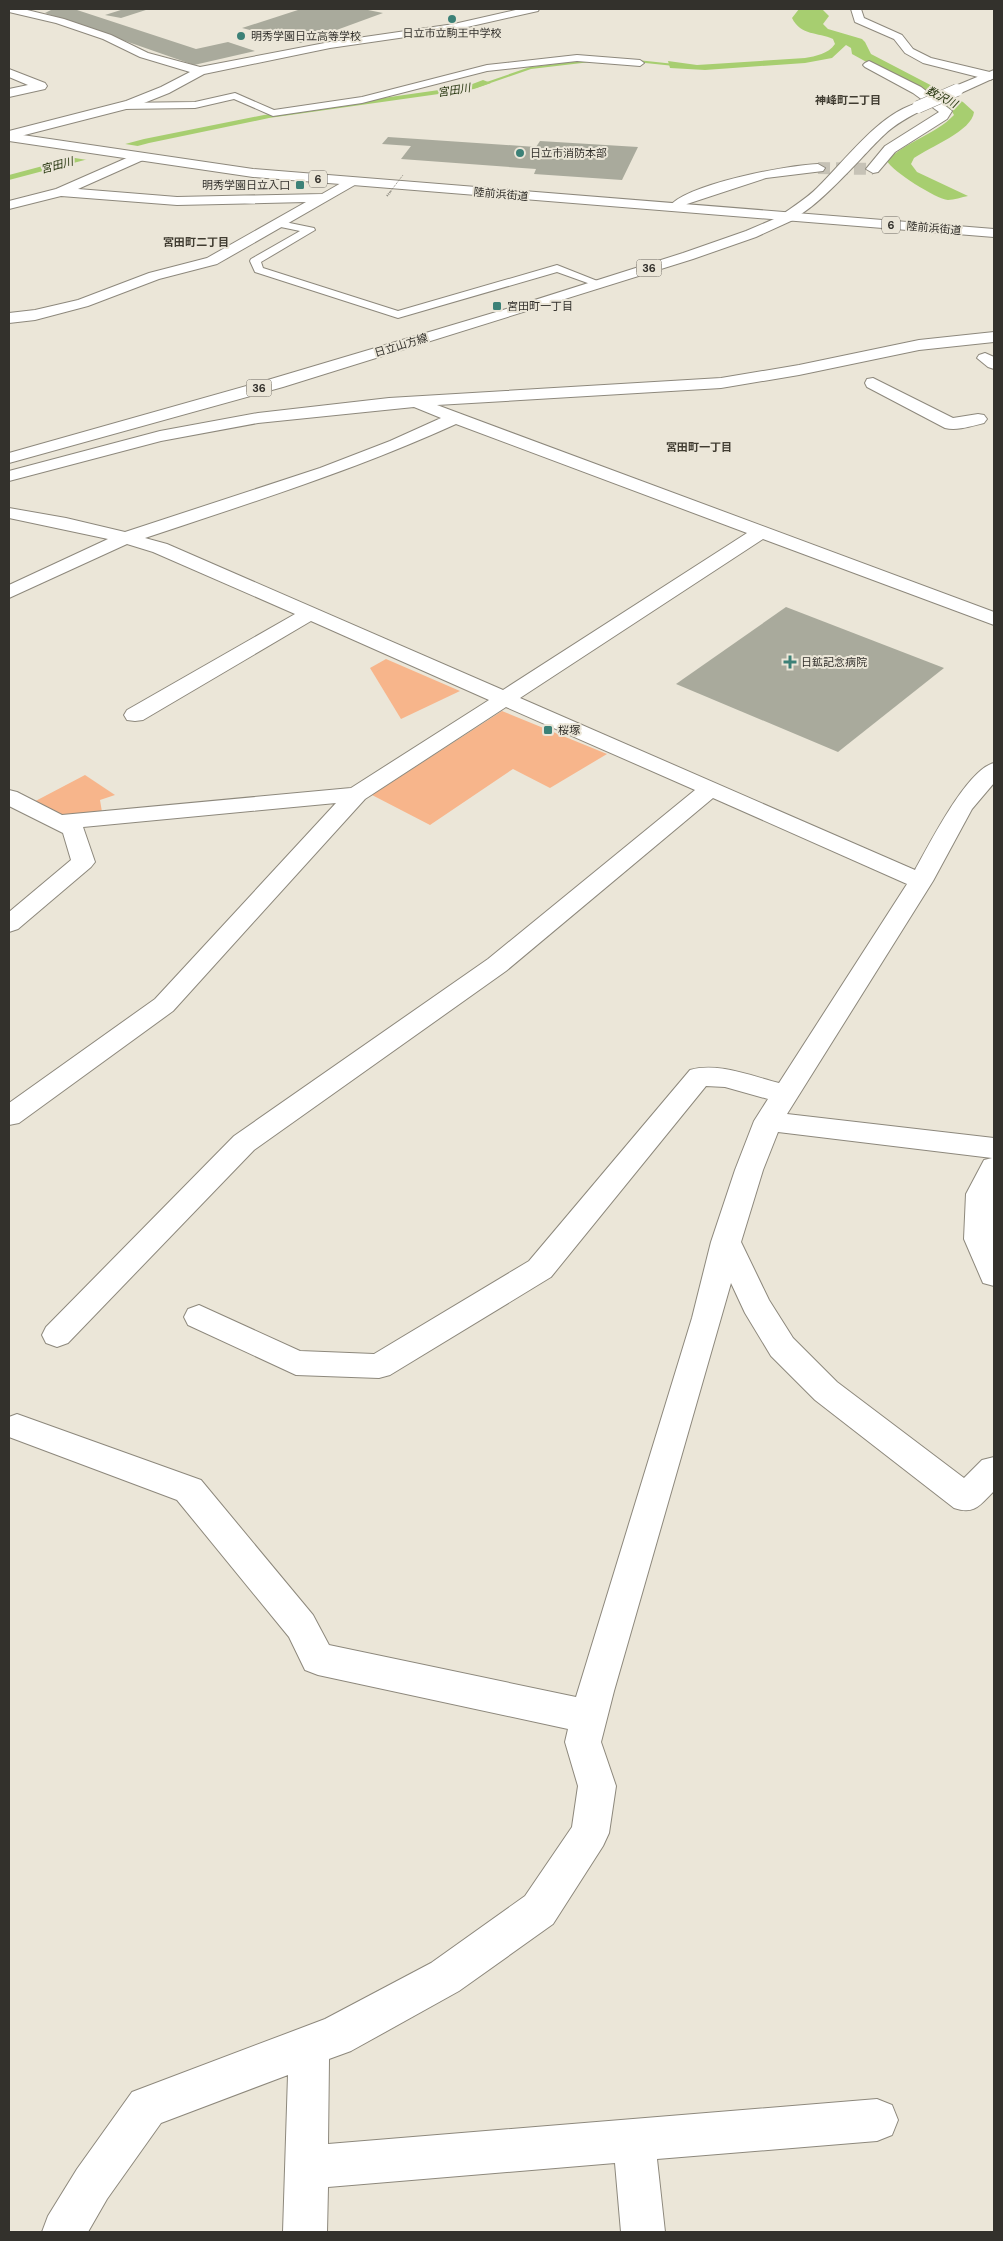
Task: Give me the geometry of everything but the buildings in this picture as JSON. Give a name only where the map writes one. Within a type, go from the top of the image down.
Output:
[{"type":"main road","points":[[11,9],[60,21],[107,37],[144,55],[200,71]]},
{"type":"main road","points":[[9,136],[120,106],[165,90],[200,71],[330,45],[454,27],[534,9]]},
{"type":"main road","points":[[856,9],[859,20],[898,37],[909,52],[927,61],[992,75]]},
{"type":"main road","points":[[870,65],[917,90],[946,111],[943,116],[890,149],[873,169]]},
{"type":"main road","points":[[9,73],[41,86],[9,92]]},
{"type":"main road","name":"日立山方線","points":[[9,458],[277,383],[600,284],[751,234],[788,217],[820,193],[880,131],[895,119],[992,75]]},
{"type":"main road","name":"陸前浜街道","points":[[9,136],[253,173],[994,233]]},
{"type":"main road","points":[[9,205],[61,192],[132,156]]},
{"type":"main road","points":[[676,208],[682,201],[773,171],[794,168],[818,168]]},
{"type":"main road","points":[[9,318],[35,315],[83,303],[154,276],[212,261],[353,182]]},
{"type":"main road","points":[[61,192],[177,201],[326,197]]},
{"type":"main road","points":[[9,476],[160,436],[258,418],[342,407],[721,383],[799,370],[919,345],[994,337]]},
{"type":"main road","points":[[873,383],[950,424],[986,417],[994,428]]},
{"type":"main road","points":[[412,402],[994,619]]},
{"type":"main road","points":[[9,592],[126,538],[326,472],[396,445],[456,418]]},
{"type":"main road","points":[[9,514],[65,523],[160,548],[709,790],[921,881]]},
{"type":"main road","points":[[9,1116],[164,1005],[357,794],[762,532]]},
{"type":"main road","points":[[135,715],[311,613]]},
{"type":"main road","points":[[64,2232],[92,2184],[147,2107],[336,2036],[445,1977],[539,1910],[590,1834],[597,1786],[583,1742],[705,1327],[726,1242],[750,1170],[777,1107],[921,881],[962,806],[994,770]]},
{"type":"main road","points":[[57,1335],[244,1143],[497,965],[709,790]]},
{"type":"main road","points":[[58,822],[357,794]]},
{"type":"main road","points":[[9,798],[73,829],[83,862],[9,924]]},
{"type":"main road","points":[[199,1317],[296,1363],[379,1366],[540,1269],[699,1076],[725,1078],[777,1107],[994,1148]]},
{"type":"main road","points":[[994,1167],[980,1194],[979,1239],[994,1274]]},
{"type":"main road","points":[[726,1242],[756,1305],[782,1347],[826,1391],[966,1498],[994,1470]]},
{"type":"main road","points":[[17,1427],[189,1490],[301,1626],[318,1659],[590,1717]]},
{"type":"main road","points":[[305,2232],[309,2046]]},
{"type":"main road","points":[[306,2168],[877,2120]]},
{"type":"main road","points":[[634,2140],[643,2232]]},
{"type":"lane","points":[[120,106],[195,105],[236,96],[273,113],[362,100],[488,68],[577,58],[640,62]]},
{"type":"lane","points":[[280,224],[310,230],[255,261],[259,270],[398,316],[557,268],[600,284]]},
{"type":"path","points":[[387,196],[403,175]]},
{"type":"shaded area","points":[[386,659],[460,691],[401,719],[370,668]]},
{"type":"shaded area","points":[[502,711],[607,754],[550,788],[513,769],[430,825],[372,795]]},
{"type":"shaded area","points":[[85,775],[115,795],[100,800],[103,818],[58,822],[26,806]]},
{"type":"water","name":"数沢川","points":[[799,9],[822,9],[829,16],[823,24],[828,29],[862,39],[871,54],[963,102],[974,112],[972,119],[966,126],[914,158],[911,164],[917,172],[968,196],[950,200],[942,198],[905,177],[887,161],[903,148],[946,122],[954,115],[950,108],[852,54],[851,48],[846,45],[832,58],[805,63],[705,70],[670,68],[668,61],[697,65],[805,58],[829,50],[835,44],[833,39],[805,31],[796,24],[792,18]]},
{"type":"water","points":[[483,80],[491,83],[474,89],[269,118],[149,143],[9,180],[9,175],[144,139],[264,115],[467,86]]},
{"type":"pier","points":[[119,143],[144,147],[93,161],[69,157]]},
{"type":"waterway","name":"宮田川","points":[[474,87],[530,68],[597,60]]},
{"type":"waterway","name":"宮田川","points":[[628,60],[684,66]]},
{"type":"tunnel","points":[[818,168],[873,169]]},
{"type":"place","name":"日立市立駒王中学校","points":[[452,19]]},
{"type":"place","name":"明秀学園日立高等学校","points":[[241,36]]},
{"type":"place","name":"日立市消防本部","points":[[520,153]]},
{"type":"place","name":"明秀学園日立入口","points":[[300,185]]},
{"type":"place","name":"宮田町一丁目","points":[[497,306]]},
{"type":"place","name":"日鉱記念病院","points":[[790,662]]},
{"type":"place","name":"桜塚","points":[[548,730]]},
{"type":"district","name":"神峰町二丁目","points":[[848,100]]},
{"type":"district","name":"宮田町二丁目","points":[[196,242]]},
{"type":"district","name":"宮田町一丁目","points":[[699,447]]}]
